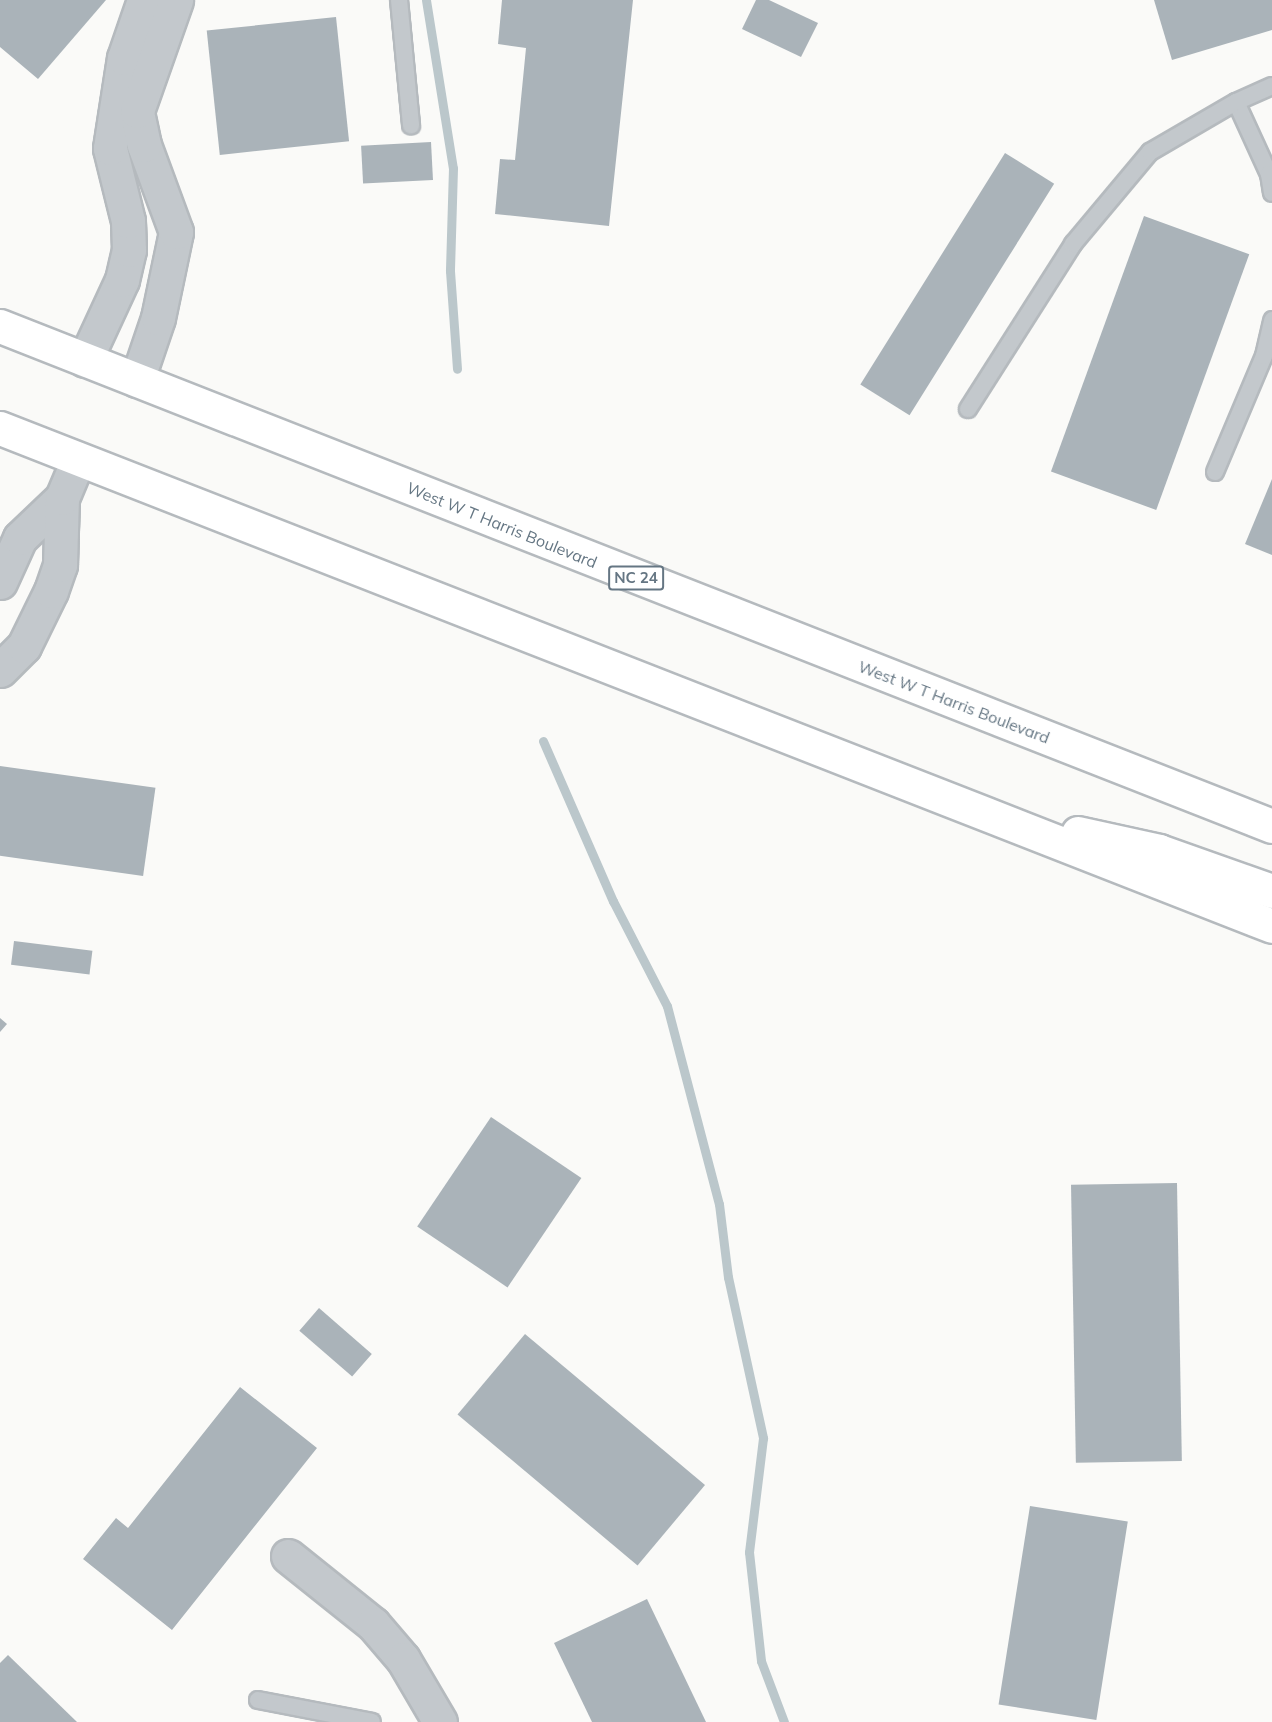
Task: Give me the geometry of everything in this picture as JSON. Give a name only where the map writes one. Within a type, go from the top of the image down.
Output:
[{"type":"main road","name":"West W T Harris Boulevard","points":[[0,326],[1272,826]]},
{"type":"main road","points":[[0,428],[1272,926]]},
{"type":"main road","points":[[977,811],[1159,851],[1272,891]]},
{"type":"street","points":[[85,360],[122,280],[129,250],[128,221],[110,148],[124,58],[144,0]]},
{"type":"street","points":[[137,380],[158,318],[176,232],[144,146],[137,111],[176,0]]},
{"type":"street","points":[[0,670],[24,646],[51,591],[60,565],[62,498],[78,460]]},
{"type":"street","points":[[0,582],[20,538],[62,498]]},
{"type":"street","points":[[288,1556],[373,1624],[403,1659],[440,1722]]},
{"type":"lane","points":[[399,0],[411,125]]},
{"type":"lane","points":[[968,409],[1073,244],[1150,152],[1236,102],[1272,86]]},
{"type":"lane","points":[[1236,102],[1269,174],[1272,193]]},
{"type":"lane","points":[[1215,472],[1264,356],[1272,320]]},
{"type":"lane","points":[[258,1700],[372,1722]]},
{"type":"building","points":[[0,0],[106,0],[38,79],[0,47]]},
{"type":"building","points":[[502,0],[633,0],[609,226],[495,214],[500,159],[515,160],[526,48],[498,44]]},
{"type":"building","points":[[756,0],[769,0],[818,23],[801,57],[742,29]]},
{"type":"building","points":[[1154,0],[1272,0],[1272,30],[1172,60]]},
{"type":"building","points":[[336,17],[349,141],[220,155],[207,31]]},
{"type":"building","points":[[431,142],[433,180],[363,184],[361,146]]},
{"type":"building","points":[[1005,153],[1054,184],[910,415],[860,385]]},
{"type":"building","points":[[1144,216],[1249,254],[1156,510],[1051,472]]},
{"type":"building","points":[[1272,479],[1272,555],[1245,544]]},
{"type":"building","points":[[0,766],[155,788],[143,876],[0,856]]},
{"type":"building","points":[[14,941],[92,951],[89,974],[11,965]]},
{"type":"building","points":[[0,1018],[7,1024],[0,1032]]},
{"type":"building","points":[[491,1117],[581,1178],[508,1287],[417,1226]]},
{"type":"building","points":[[1177,1183],[1182,1461],[1076,1463],[1071,1185]]},
{"type":"building","points":[[319,1308],[372,1354],[352,1377],[299,1331]]},
{"type":"building","points":[[525,1334],[705,1485],[638,1565],[458,1414]]},
{"type":"building","points":[[240,1387],[317,1448],[172,1630],[83,1559],[116,1518],[128,1528]]},
{"type":"building","points":[[1030,1506],[1128,1521],[1096,1720],[999,1705]]},
{"type":"building","points":[[647,1599],[706,1722],[592,1722],[554,1643]]},
{"type":"building","points":[[8,1655],[77,1722],[0,1722],[0,1663]]},
{"type":"waterway","points":[[426,0],[453,168],[450,271],[457,369]]},
{"type":"waterway","points":[[543,741],[613,901],[667,1006],[719,1204],[728,1277],[763,1438],[749,1552],[761,1661],[784,1722]]}]
